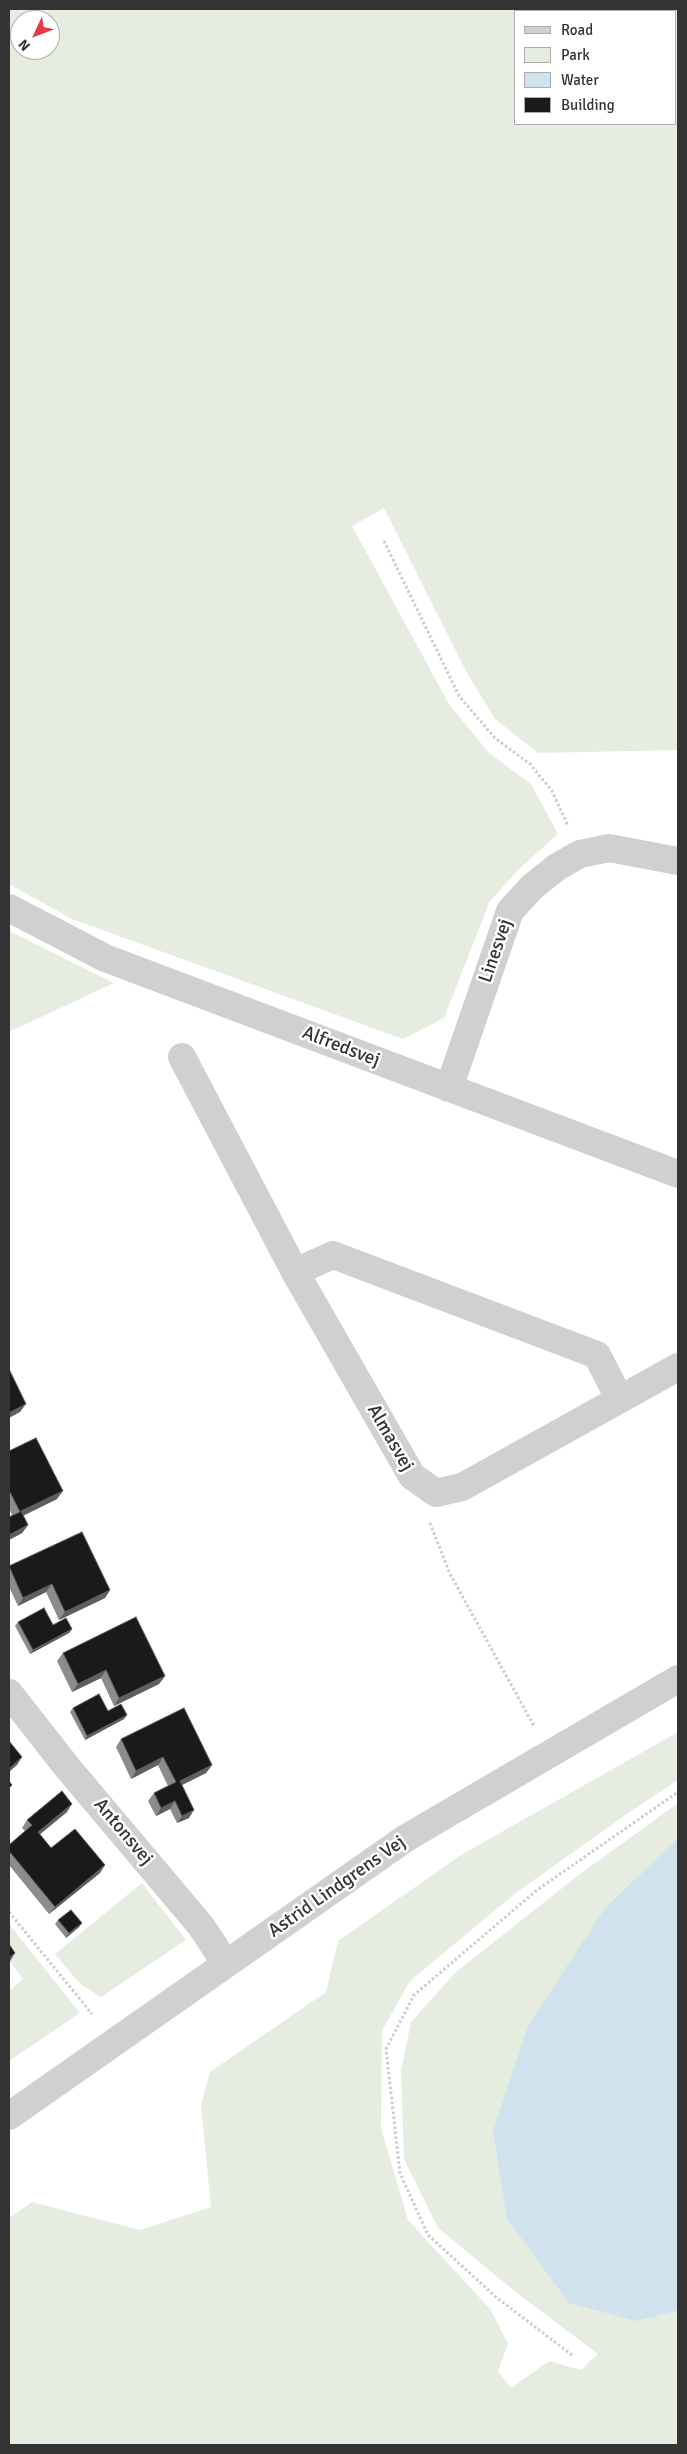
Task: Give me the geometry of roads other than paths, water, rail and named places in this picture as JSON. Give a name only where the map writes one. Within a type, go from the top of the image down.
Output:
[{"type":"street","name":"Linesvej","points":[[449,1088],[510,911],[532,887],[551,872],[580,854],[609,848],[678,861]]},
{"type":"street","name":"Alfredsvej","points":[[9,908],[105,958],[678,1174]]},
{"type":"street","name":"Almasvej","points":[[182,1057],[295,1272],[412,1476],[436,1493],[462,1487],[619,1398]]},
{"type":"street","points":[[295,1272],[333,1254],[597,1356],[619,1398],[678,1368]]},
{"type":"street","name":"Astrid Lindgrens Vej","points":[[9,2116],[406,1838],[550,1752],[678,1679]]},
{"type":"street","name":"Antonsvej","points":[[12,1693],[68,1767],[201,1926],[226,1964]]},
{"type":"water","points":[[678,1839],[678,2310],[636,2321],[569,2303],[507,2219],[493,2131],[528,2026],[605,1908]]}]
